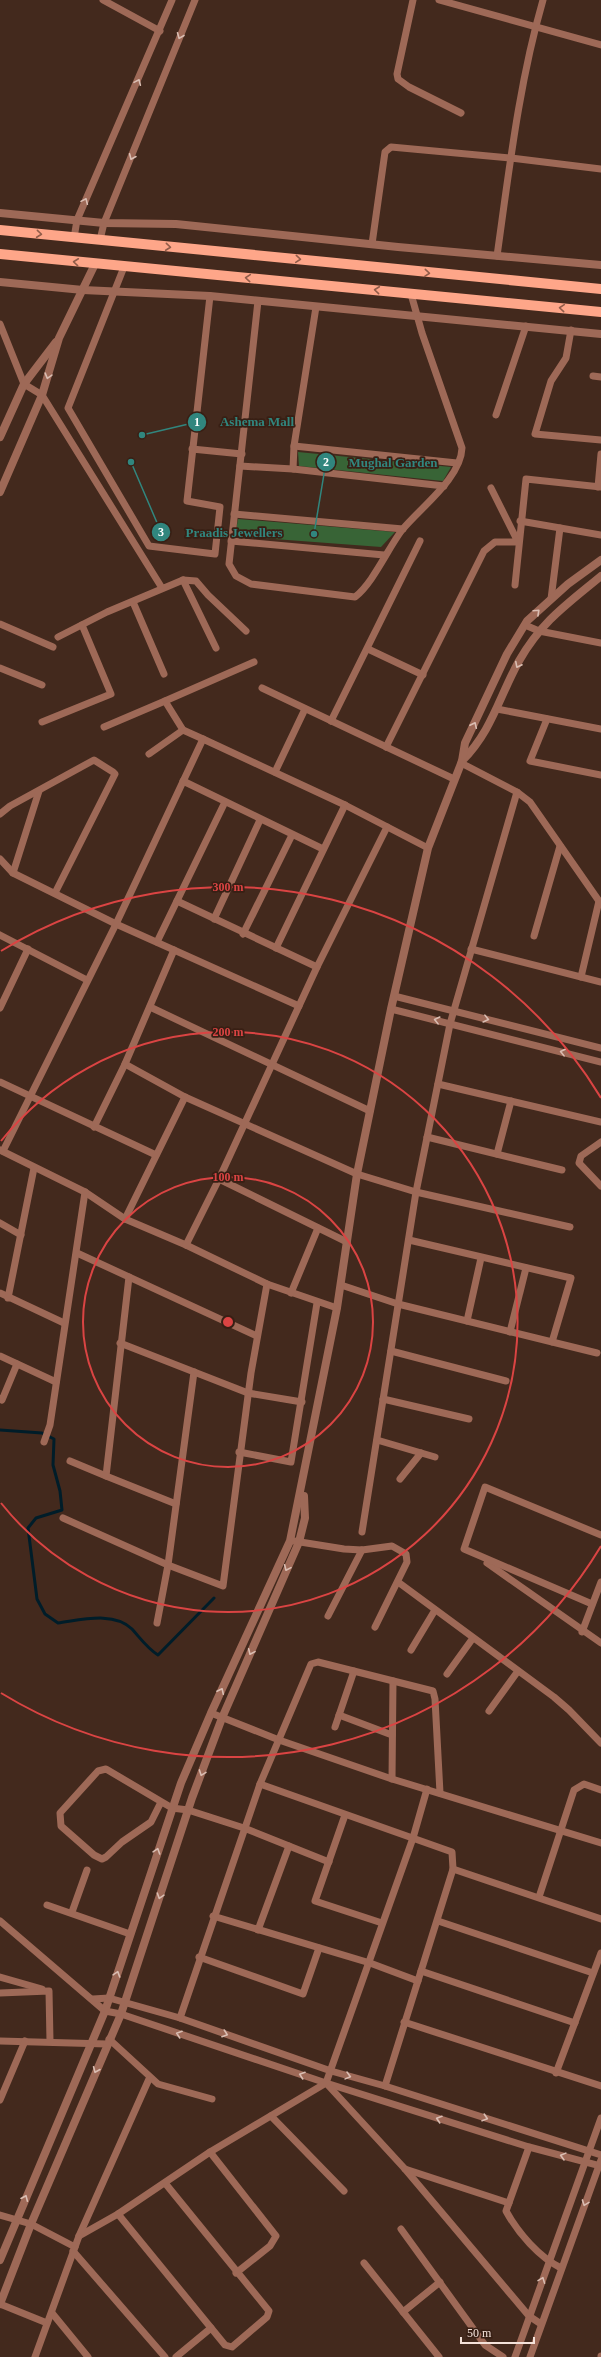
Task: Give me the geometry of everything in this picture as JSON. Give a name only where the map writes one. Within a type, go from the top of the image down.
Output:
[{"type":"main road","points":[[0,230],[601,289]]},
{"type":"main road","points":[[0,254],[601,312]]},
{"type":"street","points":[[103,0],[160,32]]},
{"type":"street","points":[[74,238],[77,220],[160,32],[172,0]]},
{"type":"street","points":[[100,240],[104,223],[194,0]]},
{"type":"street","points":[[413,0],[397,74],[398,79],[409,87],[461,113]]},
{"type":"street","points":[[439,0],[601,45]]},
{"type":"street","points":[[497,256],[511,158],[535,27],[543,0]]},
{"type":"street","points":[[372,244],[387,149],[390,147],[511,158],[601,169]]},
{"type":"street","points":[[0,213],[104,223],[176,224],[601,265]]},
{"type":"street","points":[[0,492],[42,395],[59,338],[95,264]]},
{"type":"street","points":[[124,267],[116,291],[68,408],[149,546],[215,554],[220,507],[187,501],[210,296]]},
{"type":"street","points":[[0,282],[83,290],[210,296],[601,334]]},
{"type":"street","points":[[258,301],[229,564],[236,576],[251,584],[355,597],[365,589],[384,555],[403,529],[444,486],[462,459],[462,448],[417,317],[411,294]]},
{"type":"street","points":[[293,469],[294,446],[316,307]]},
{"type":"street","points":[[0,324],[24,384],[42,395],[162,588]]},
{"type":"street","points":[[496,415],[526,326]]},
{"type":"street","points":[[571,330],[566,358],[551,381],[534,434],[601,440]]},
{"type":"street","points":[[0,437],[24,384],[59,338]]},
{"type":"street","points":[[593,376],[601,377]]},
{"type":"street","points":[[294,446],[458,463]]},
{"type":"street","points":[[192,449],[242,454]]},
{"type":"street","points":[[515,585],[520,522],[526,479],[599,487],[601,454]]},
{"type":"street","points":[[240,466],[293,469],[444,486]]},
{"type":"street","points":[[491,488],[518,542]]},
{"type":"street","points":[[234,514],[403,529]]},
{"type":"street","points":[[520,522],[601,535]]},
{"type":"street","points":[[552,599],[560,528]]},
{"type":"street","points":[[331,721],[368,649],[420,540]]},
{"type":"street","points":[[231,541],[384,555]]},
{"type":"street","points":[[386,747],[484,551],[495,542],[518,542]]},
{"type":"street","points":[[47,2323],[0,2304],[31,2224],[121,2014],[188,1810],[222,1718],[299,1542],[301,1533],[303,1483],[338,1308],[357,1174],[391,1009],[428,848],[461,762],[465,743],[507,654],[525,625],[552,599],[601,560]]},
{"type":"street","points":[[461,762],[477,746],[497,709],[519,662],[539,631],[549,618],[601,576]]},
{"type":"street","points":[[183,580],[216,648]]},
{"type":"street","points":[[58,637],[162,588],[183,580],[196,581],[208,595],[246,631]]},
{"type":"street","points":[[133,602],[164,674]]},
{"type":"street","points":[[0,624],[53,647]]},
{"type":"street","points":[[42,722],[111,694],[82,625]]},
{"type":"street","points":[[525,625],[539,631],[601,643]]},
{"type":"street","points":[[368,649],[423,675]]},
{"type":"street","points":[[104,727],[165,702],[254,662]]},
{"type":"street","points":[[0,668],[42,685]]},
{"type":"street","points":[[262,688],[454,779]]},
{"type":"street","points":[[165,702],[184,730],[345,805],[428,848]]},
{"type":"street","points":[[275,772],[305,709]]},
{"type":"street","points":[[497,709],[601,729]]},
{"type":"street","points":[[547,719],[530,761],[601,775]]},
{"type":"street","points":[[149,754],[184,730]]},
{"type":"street","points":[[203,739],[116,924],[31,1096],[2,1150],[34,1168],[85,1192],[125,1219],[186,1245],[267,1284],[317,1303],[338,1308]]},
{"type":"street","points":[[0,814],[10,806],[94,760],[115,774],[55,893]]},
{"type":"street","points":[[461,762],[517,792],[530,802],[600,902],[581,977]]},
{"type":"street","points":[[183,781],[260,820],[323,849]]},
{"type":"street","points":[[13,873],[39,791]]},
{"type":"street","points":[[362,1532],[416,1192],[450,1024],[517,792]]},
{"type":"street","points":[[156,942],[225,802]]},
{"type":"street","points":[[276,948],[345,805]]},
{"type":"street","points":[[214,919],[260,820]]},
{"type":"street","points":[[186,1245],[219,1179],[317,967],[387,826]]},
{"type":"street","points":[[243,934],[292,835]]},
{"type":"street","points":[[534,936],[560,846]]},
{"type":"street","points":[[0,859],[13,873],[116,924],[299,1006]]},
{"type":"street","points":[[177,901],[243,934],[317,967]]},
{"type":"street","points":[[0,935],[88,980]]},
{"type":"street","points":[[0,1008],[28,949]]},
{"type":"street","points":[[471,949],[601,982]]},
{"type":"street","points":[[94,1127],[125,1064],[174,950]]},
{"type":"street","points":[[394,996],[601,1048]]},
{"type":"street","points":[[150,1007],[370,1111]]},
{"type":"street","points":[[391,1009],[601,1062]]},
{"type":"street","points":[[125,1064],[185,1097],[357,1174],[416,1192],[570,1227]]},
{"type":"street","points":[[0,1082],[156,1155]]},
{"type":"street","points":[[438,1084],[601,1122]]},
{"type":"street","points":[[125,1219],[185,1097]]},
{"type":"street","points":[[497,1154],[511,1101]]},
{"type":"street","points":[[427,1137],[562,1170]]},
{"type":"street","points":[[601,1142],[582,1156],[580,1163],[601,1186]]},
{"type":"street","points":[[8,1298],[34,1168]]},
{"type":"street","points":[[219,1179],[347,1242]]},
{"type":"street","points":[[44,1442],[50,1425],[64,1323],[77,1253],[85,1192]]},
{"type":"street","points":[[0,1223],[21,1235]]},
{"type":"street","points":[[291,1293],[318,1228]]},
{"type":"street","points":[[409,1240],[571,1278],[552,1342]]},
{"type":"street","points":[[77,1253],[257,1336]]},
{"type":"street","points":[[467,1320],[481,1258]]},
{"type":"street","points":[[510,1332],[526,1268]]},
{"type":"street","points":[[106,1476],[120,1343],[129,1277]]},
{"type":"street","points":[[63,1518],[168,1565],[223,1586],[239,1452],[257,1336],[267,1284]]},
{"type":"street","points":[[341,1285],[398,1304],[597,1353]]},
{"type":"street","points":[[0,1293],[64,1323]]},
{"type":"street","points":[[239,1452],[291,1462],[317,1303]]},
{"type":"street","points":[[120,1343],[248,1393],[302,1402]]},
{"type":"street","points":[[391,1351],[506,1381]]},
{"type":"street","points":[[0,1356],[56,1382]]},
{"type":"street","points":[[0,1399],[2,1400],[17,1364]]},
{"type":"street","points":[[157,1623],[168,1565],[194,1372]]},
{"type":"street","points":[[383,1398],[469,1419]]},
{"type":"street","points":[[377,1440],[435,1457]]},
{"type":"street","points":[[400,1479],[421,1453]]},
{"type":"street","points":[[70,1461],[176,1504]]},
{"type":"street","points":[[601,1535],[485,1488],[464,1549],[582,1632],[601,1643]]},
{"type":"street","points":[[0,2260],[105,2011],[172,1808],[211,1714],[290,1541],[292,1532],[301,1517]]},
{"type":"street","points":[[290,1541],[335,1548],[362,1550],[392,1546],[406,1554],[407,1562],[375,1627]]},
{"type":"street","points":[[328,1616],[362,1550]]},
{"type":"street","points":[[476,1556],[592,1604]]},
{"type":"street","points":[[398,1582],[569,1710],[601,1743]]},
{"type":"street","points":[[582,1632],[601,1582]]},
{"type":"street","points":[[411,1650],[435,1610]]},
{"type":"street","points":[[447,1674],[473,1638]]},
{"type":"street","points":[[180,2018],[199,1957],[260,1784],[311,1664],[318,1662],[429,1688],[435,1695],[440,1793]]},
{"type":"street","points":[[335,1726],[354,1671]]},
{"type":"street","points":[[489,1711],[518,1671]]},
{"type":"street","points":[[392,1779],[393,1680]]},
{"type":"street","points":[[211,1714],[279,1740],[392,1779],[601,1843]]},
{"type":"street","points":[[339,1715],[392,1735]]},
{"type":"street","points":[[161,1802],[151,1822],[102,1859],[94,1855],[61,1826],[59,1821],[60,1813],[102,1769],[172,1808],[188,1810],[244,1828],[329,1862]]},
{"type":"street","points":[[260,1784],[452,1852],[454,1869],[438,1922],[404,2022],[385,2086]]},
{"type":"street","points":[[539,1897],[574,1790],[584,1784],[601,1790]]},
{"type":"street","points":[[79,2236],[118,2214],[210,2152],[326,2083],[370,1963],[382,1924],[413,1838],[427,1789]]},
{"type":"street","points":[[346,1815],[315,1901],[382,1924]]},
{"type":"street","points":[[258,1930],[289,1846]]},
{"type":"street","points":[[454,1869],[601,1918]]},
{"type":"street","points":[[72,1912],[87,1870]]},
{"type":"street","points":[[46,1905],[72,1912],[130,1934]]},
{"type":"street","points":[[214,1916],[370,1963],[418,1981]]},
{"type":"street","points":[[0,1921],[93,1999],[105,2011],[121,2014],[326,2083],[529,2147],[586,2162],[600,2164],[530,2357]]},
{"type":"street","points":[[438,1922],[593,1973]]},
{"type":"street","points":[[199,1957],[303,1994],[319,1948]]},
{"type":"street","points":[[556,2073],[601,1952]]},
{"type":"street","points":[[421,1971],[575,2022]]},
{"type":"street","points":[[0,1977],[49,1991]]},
{"type":"street","points":[[0,1993],[49,1991]]},
{"type":"street","points":[[49,1991],[50,2041]]},
{"type":"street","points":[[93,1999],[109,1998],[180,2018],[331,2071],[385,2086],[601,2155]]},
{"type":"street","points":[[404,2022],[556,2073],[601,2086]]},
{"type":"street","points":[[0,2041],[50,2041],[91,2045],[108,2042]]},
{"type":"street","points":[[0,2100],[25,2041]]},
{"type":"street","points":[[108,2042],[149,2079],[167,2087],[212,2099]]},
{"type":"street","points":[[34,2357],[52,2313],[79,2236],[149,2079]]},
{"type":"street","points":[[326,2083],[405,2169],[529,2316],[541,2324]]},
{"type":"street","points":[[271,2116],[344,2191]]},
{"type":"street","points":[[515,2357],[601,2118]]},
{"type":"street","points":[[529,2147],[506,2211],[514,2226],[549,2262],[562,2268]]},
{"type":"street","points":[[210,2152],[276,2236],[270,2246],[236,2273]]},
{"type":"street","points":[[405,2169],[509,2203]]},
{"type":"street","points":[[118,2214],[225,2345],[232,2347],[267,2317],[269,2312],[236,2273],[165,2183]]},
{"type":"street","points":[[0,2215],[16,2221],[31,2224],[74,2249],[165,2357]]},
{"type":"street","points":[[401,2230],[485,2345],[503,2357]]},
{"type":"street","points":[[364,2263],[439,2357]]},
{"type":"street","points":[[403,2312],[440,2282]]},
{"type":"street","points":[[52,2313],[88,2357]]},
{"type":"street","points":[[176,2357],[211,2328]]},
{"type":"green space","points":[[298,452],[451,467],[443,481],[299,466]]},
{"type":"green space","points":[[238,519],[395,532],[381,547],[235,536]]},
{"type":"waterway","points":[[0,1430],[42,1433],[54,1439],[53,1465],[60,1491],[62,1510],[36,1518],[28,1528],[37,1599],[45,1614],[58,1623],[97,1618],[107,1618],[125,1623],[158,1655],[214,1598]]},
{"type":"place","name":"Ashema Mall","points":[[142,435]]},
{"type":"place","name":"Praadis Jewellers","points":[[131,462]]},
{"type":"place","name":"Mughal Garden","points":[[314,534]]}]
